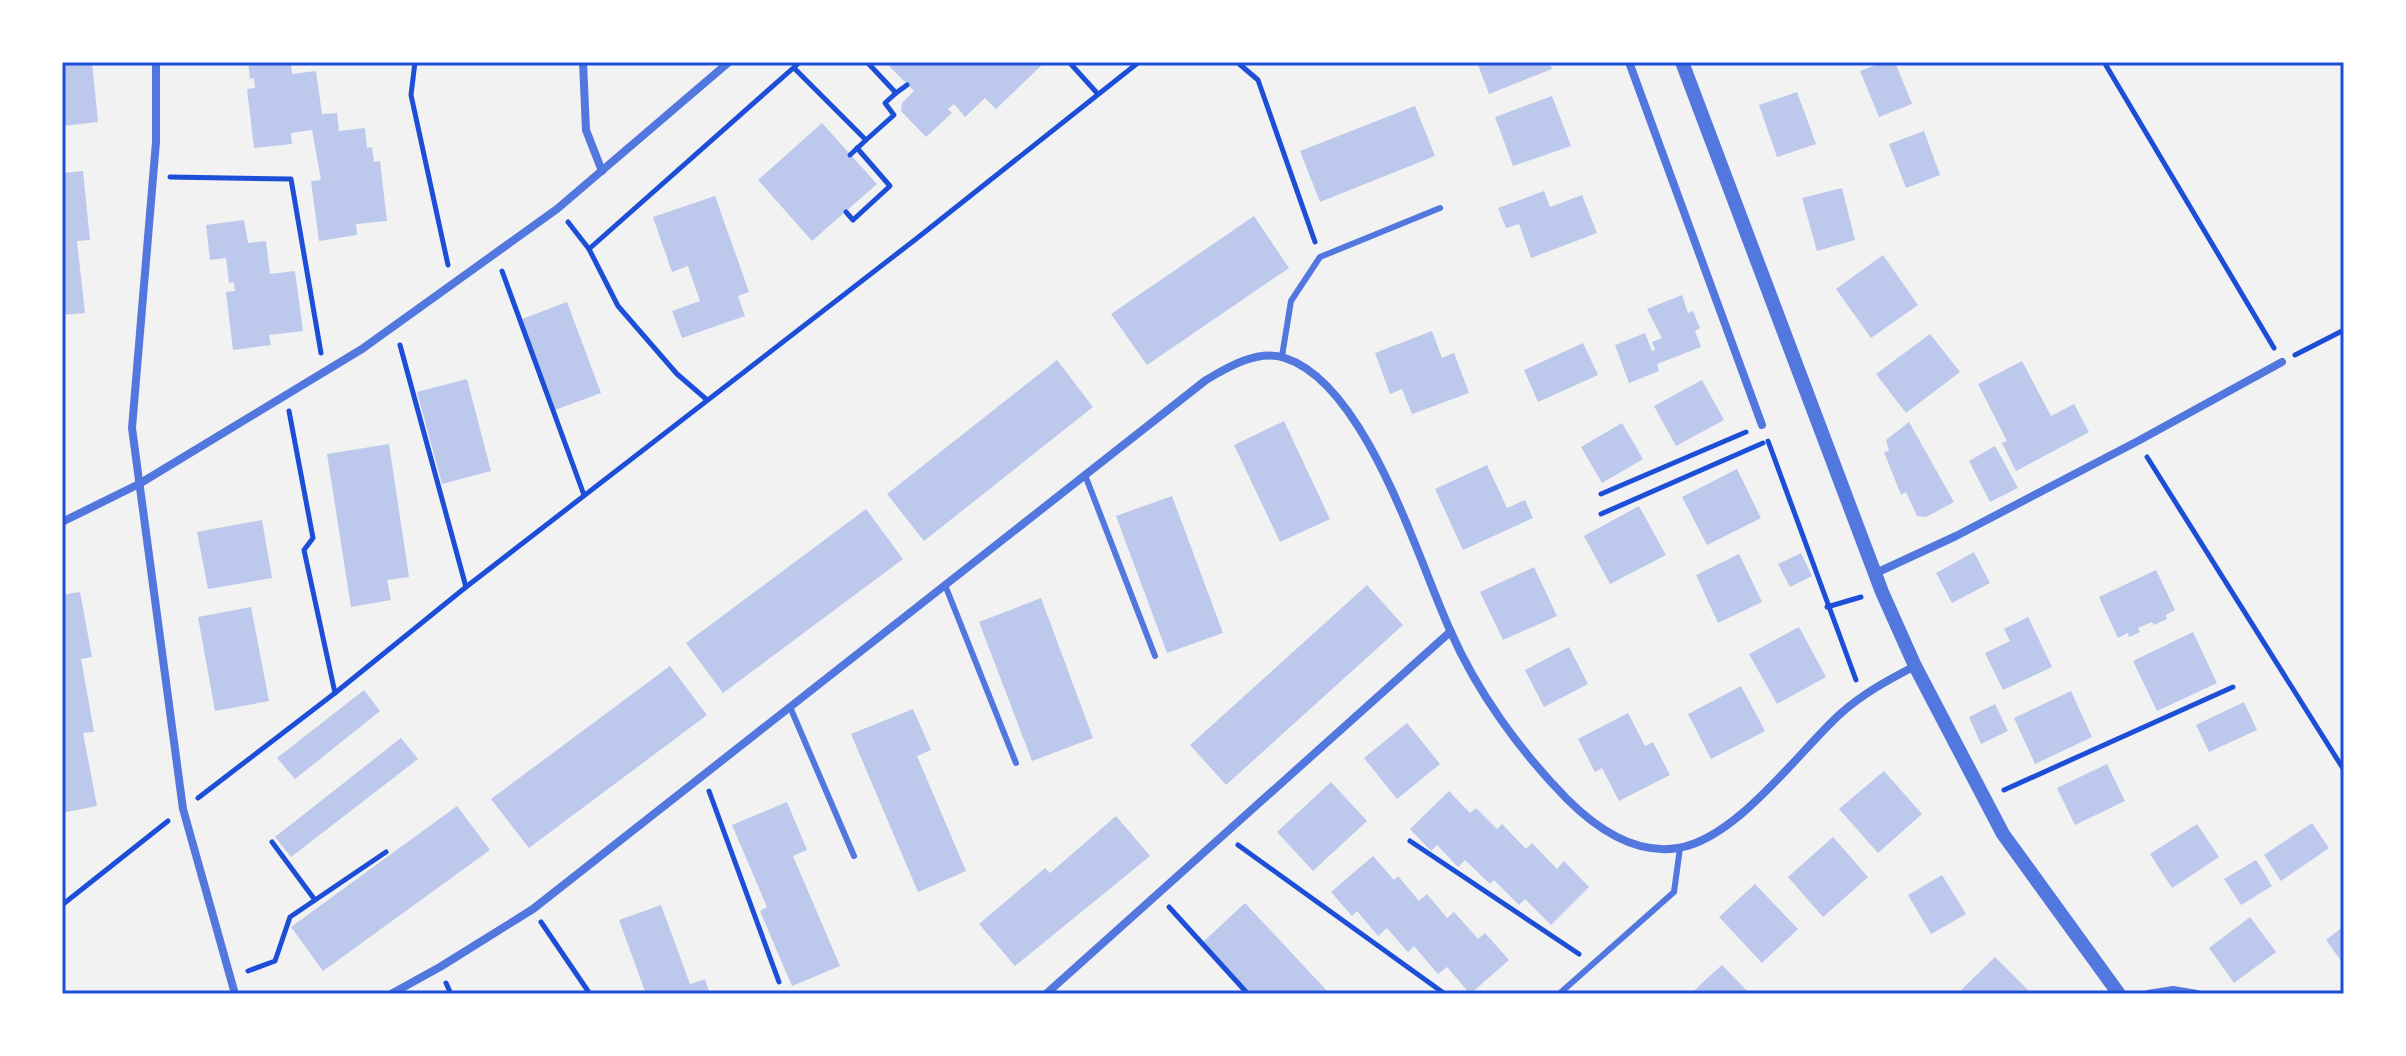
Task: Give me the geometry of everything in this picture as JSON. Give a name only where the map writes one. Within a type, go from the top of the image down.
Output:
[{"type":"street","points":[[156,62],[156,142],[132,428],[183,809],[235,994]]},
{"type":"street","points":[[583,62],[586,130],[602,171]]},
{"type":"street","points":[[62,522],[139,484],[326,370],[453,286],[557,209],[729,62]]},
{"type":"street","points":[[1629,62],[1762,425]]},
{"type":"street","points":[[1682,62],[1882,592],[1915,666],[2003,834],[2119,994]]},
{"type":"street","points":[[391,994],[533,909],[1206,380],[1230,365],[1255,357],[1282,356],[1309,369],[1328,385],[1347,409],[1393,493],[1426,567],[1450,632],[1487,698],[1543,774],[1583,815],[1630,843],[1658,849],[1680,848],[1708,838],[1737,818],[1862,695],[1915,666]]},
{"type":"street","points":[[1876,573],[1956,536],[2282,362]]},
{"type":"street","points":[[1046,994],[1450,632]]},
{"type":"street","points":[[2148,994],[2173,990],[2197,994]]},
{"type":"lane","points":[[1282,356],[1291,301],[1320,257],[1440,208]]},
{"type":"lane","points":[[1085,475],[1155,656]]},
{"type":"lane","points":[[945,585],[1016,763]]},
{"type":"lane","points":[[790,707],[854,856]]},
{"type":"lane","points":[[1559,994],[1674,892],[1680,848]]},
{"type":"path","points":[[415,62],[411,95],[453,286]]},
{"type":"path","points":[[589,249],[800,62]]},
{"type":"path","points":[[867,62],[896,93]]},
{"type":"path","points":[[1069,62],[1097,93]]},
{"type":"path","points":[[62,905],[1139,62]]},
{"type":"path","points":[[1237,62],[1258,80],[1320,257]]},
{"type":"path","points":[[2104,62],[2282,362],[2344,330]]},
{"type":"path","points":[[794,67],[866,140]]},
{"type":"path","points":[[850,155],[894,115],[885,103],[907,85]]},
{"type":"path","points":[[846,212],[853,220],[890,186],[857,148]]},
{"type":"path","points":[[153,177],[291,179],[326,370]]},
{"type":"path","points":[[557,209],[589,249],[618,306],[677,374],[706,399]]},
{"type":"path","points":[[496,254],[584,495]]},
{"type":"path","points":[[394,326],[466,587]]},
{"type":"path","points":[[286,395],[313,538],[304,550],[335,693]]},
{"type":"path","points":[[1601,494],[1762,425],[1862,695]]},
{"type":"path","points":[[1601,514],[1768,441]]},
{"type":"path","points":[[2138,441],[2344,770]]},
{"type":"path","points":[[1827,607],[1882,592]]},
{"type":"path","points":[[1985,799],[2233,687]]},
{"type":"path","points":[[703,775],[779,982]]},
{"type":"path","points":[[1223,834],[1445,994]]},
{"type":"path","points":[[1410,841],[1594,964]]},
{"type":"path","points":[[272,842],[315,900]]},
{"type":"path","points":[[230,978],[275,961],[290,917],[386,852]]},
{"type":"path","points":[[1157,895],[1248,994]]},
{"type":"path","points":[[533,909],[590,994]]},
{"type":"building","points":[[62,62],[92,62],[98,122],[62,126]]},
{"type":"building","points":[[248,62],[291,62],[292,74],[316,71],[322,114],[337,113],[339,131],[365,128],[367,148],[372,147],[374,162],[380,161],[387,221],[356,224],[357,235],[319,241],[311,181],[321,180],[312,130],[291,133],[292,144],[254,148],[247,89],[255,88],[254,78],[250,79]]},
{"type":"building","points":[[885,62],[1045,62],[996,109],[985,98],[965,117],[954,104],[948,109],[952,113],[926,137],[901,111],[902,103],[914,91]]},
{"type":"building","points":[[1477,62],[1549,62],[1552,69],[1489,94]]},
{"type":"building","points":[[1883,62],[1895,62],[1912,104],[1879,117],[1860,71]]},
{"type":"building","points":[[1797,92],[1816,144],[1777,157],[1759,105]]},
{"type":"building","points":[[1552,96],[1571,146],[1513,166],[1495,117]]},
{"type":"building","points":[[1415,106],[1435,156],[1320,202],[1300,151]]},
{"type":"building","points":[[822,123],[877,184],[812,241],[758,180]]},
{"type":"building","points":[[1924,131],[1940,175],[1906,188],[1889,144]]},
{"type":"building","points":[[83,171],[90,240],[77,241],[85,313],[62,315],[62,173]]},
{"type":"building","points":[[1842,188],[1855,240],[1817,251],[1802,198]]},
{"type":"building","points":[[1544,191],[1550,207],[1582,195],[1597,233],[1531,258],[1519,224],[1506,228],[1498,208]]},
{"type":"building","points":[[715,196],[749,292],[738,296],[745,316],[682,338],[672,311],[700,301],[688,266],[672,272],[653,217]]},
{"type":"building","points":[[1254,216],[1289,268],[1147,365],[1111,314]]},
{"type":"building","points":[[244,220],[248,243],[266,241],[270,274],[295,271],[303,331],[269,335],[271,345],[233,350],[226,292],[235,291],[234,282],[229,283],[226,258],[210,260],[206,225]]},
{"type":"building","points":[[1883,255],[1918,305],[1871,338],[1836,289]]},
{"type":"building","points":[[1682,295],[1688,313],[1693,311],[1700,328],[1695,331],[1701,347],[1657,364],[1659,371],[1629,383],[1615,345],[1645,333],[1652,351],[1655,350],[1652,342],[1662,338],[1647,309]]},
{"type":"building","points":[[567,302],[601,393],[555,410],[522,319]]},
{"type":"building","points":[[1432,331],[1442,358],[1454,353],[1469,393],[1412,414],[1402,389],[1390,394],[1375,353]]},
{"type":"building","points":[[1930,334],[1960,372],[1906,413],[1876,374]]},
{"type":"building","points":[[1583,343],[1598,375],[1538,402],[1524,370]]},
{"type":"building","points":[[1057,360],[1093,407],[924,541],[887,494]]},
{"type":"building","points":[[2022,361],[2051,416],[2074,404],[2089,432],[2016,471],[2002,443],[2007,441],[1978,384]]},
{"type":"building","points":[[467,379],[491,471],[442,484],[417,392]]},
{"type":"building","points":[[1702,380],[1724,420],[1676,446],[1654,406]]},
{"type":"building","points":[[1284,421],[1330,519],[1280,542],[1234,445]]},
{"type":"building","points":[[1909,422],[1954,502],[1926,517],[1917,516],[1906,492],[1901,495],[1884,452],[1889,451],[1886,440]]},
{"type":"building","points":[[1622,423],[1643,459],[1602,483],[1581,447]]},
{"type":"building","points":[[389,444],[409,577],[387,580],[391,600],[351,607],[327,454]]},
{"type":"building","points":[[1995,446],[2018,488],[1990,502],[1969,461]]},
{"type":"building","points":[[1487,465],[1507,508],[1525,500],[1533,518],[1463,550],[1435,489]]},
{"type":"building","points":[[1737,469],[1761,518],[1707,545],[1682,497]]},
{"type":"building","points":[[1172,496],[1223,633],[1167,653],[1116,516]]},
{"type":"building","points":[[1639,506],[1666,555],[1610,584],[1584,536]]},
{"type":"building","points":[[866,509],[903,559],[723,693],[686,643]]},
{"type":"building","points":[[262,520],[272,578],[208,589],[197,532]]},
{"type":"building","points":[[1974,552],[1990,583],[1952,603],[1936,573]]},
{"type":"building","points":[[1801,553],[1812,576],[1790,587],[1778,564]]},
{"type":"building","points":[[1739,554],[1762,602],[1718,623],[1696,575]]},
{"type":"building","points":[[1534,567],[1557,616],[1503,640],[1480,592]]},
{"type":"building","points":[[2156,570],[2175,610],[2166,615],[2167,619],[2138,628],[2140,632],[2129,637],[2128,633],[2118,638],[2099,597]]},
{"type":"building","points":[[1367,585],[1403,625],[1226,785],[1190,745]]},
{"type":"building","points":[[80,592],[92,657],[81,659],[94,732],[83,733],[97,806],[62,813],[62,595]]},
{"type":"building","points":[[1041,598],[1093,738],[1032,761],[979,622]]},
{"type":"building","points":[[251,607],[269,701],[215,711],[198,617]]},
{"type":"building","points":[[2028,617],[2052,667],[2003,690],[1985,653],[2010,641],[2004,629]]},
{"type":"building","points":[[1799,627],[1826,677],[1777,704],[1749,654]]},
{"type":"building","points":[[2193,632],[2217,683],[2157,711],[2133,661]]},
{"type":"building","points":[[1569,647],[1588,684],[1544,707],[1525,670]]},
{"type":"building","points":[[670,666],[707,715],[529,848],[491,799]]},
{"type":"building","points":[[1741,686],[1765,731],[1711,759],[1688,714]]},
{"type":"building","points":[[364,690],[380,711],[295,779],[277,758]]},
{"type":"building","points":[[2071,691],[2092,737],[2035,764],[2014,718]]},
{"type":"building","points":[[2244,702],[2257,730],[2209,752],[2196,725]]},
{"type":"building","points":[[1995,704],[2008,731],[1981,744],[1969,717]]},
{"type":"building","points":[[913,709],[931,750],[917,756],[966,871],[918,892],[851,734]]},
{"type":"building","points":[[1628,713],[1645,746],[1653,742],[1670,775],[1619,801],[1602,768],[1595,772],[1578,739]]},
{"type":"building","points":[[1407,723],[1440,764],[1397,799],[1364,758]]},
{"type":"building","points":[[401,738],[418,759],[291,857],[275,837]]},
{"type":"building","points":[[2107,764],[2125,801],[2075,825],[2057,788]]},
{"type":"building","points":[[1884,771],[1922,814],[1878,853],[1839,809]]},
{"type":"building","points":[[1331,782],[1367,821],[1313,871],[1277,832]]},
{"type":"building","points":[[1449,791],[1470,813],[1476,808],[1497,829],[1502,824],[1526,849],[1532,843],[1557,869],[1564,861],[1589,887],[1551,925],[1525,899],[1519,905],[1494,880],[1490,884],[1465,860],[1458,867],[1437,845],[1431,851],[1410,829]]},
{"type":"building","points":[[787,802],[807,850],[793,856],[840,966],[792,986],[760,911],[767,907],[732,825]]},
{"type":"building","points":[[457,806],[490,850],[323,971],[291,927]]},
{"type":"building","points":[[1116,816],[1150,856],[1015,966],[979,924],[1045,868],[1050,873]]},
{"type":"building","points":[[2312,823],[2329,848],[2281,881],[2264,855]]},
{"type":"building","points":[[2197,824],[2219,857],[2172,888],[2150,854]]},
{"type":"building","points":[[1833,837],[1868,877],[1823,917],[1788,877]]},
{"type":"building","points":[[1373,856],[1394,880],[1398,876],[1419,901],[1427,894],[1447,918],[1454,912],[1478,939],[1485,933],[1509,960],[1470,994],[1447,967],[1438,974],[1414,946],[1408,952],[1387,928],[1378,936],[1357,911],[1352,916],[1331,892]]},
{"type":"building","points":[[2256,860],[2272,886],[2241,905],[2224,879]]},
{"type":"building","points":[[1942,875],[1966,914],[1931,934],[1908,895]]},
{"type":"building","points":[[1755,884],[1798,929],[1762,963],[1719,917]]},
{"type":"building","points":[[1245,903],[1330,994],[1251,994],[1203,942]]},
{"type":"building","points":[[661,905],[690,984],[705,979],[710,994],[646,994],[619,920]]},
{"type":"building","points":[[2250,917],[2276,952],[2234,983],[2209,948]]},
{"type":"building","points":[[2344,926],[2344,965],[2326,940]]},
{"type":"building","points":[[1995,957],[2030,992],[1957,994]]},
{"type":"building","points":[[1722,965],[1750,994],[1691,994],[1703,982]]}]
